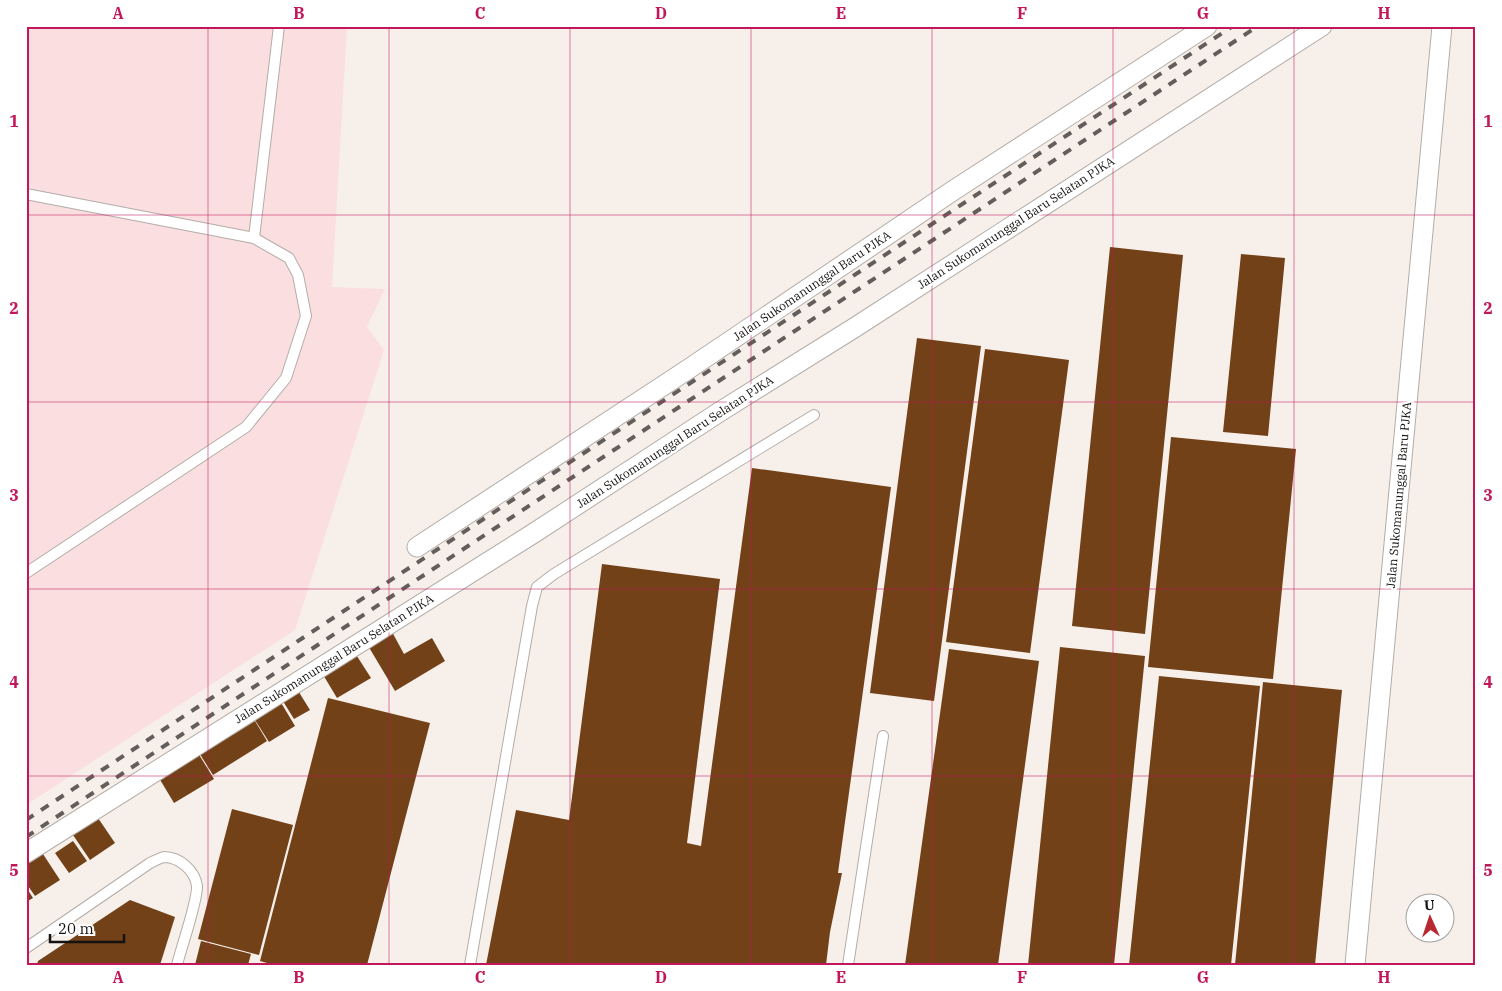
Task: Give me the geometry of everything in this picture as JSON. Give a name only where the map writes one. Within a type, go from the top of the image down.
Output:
[{"type":"street","name":"Jalan Sukomanunggal Baru PJKA","points":[[417,548],[684,372],[954,190],[1207,26]]},
{"type":"street","name":"Jalan Sukomanunggal Baru Selatan PJKA","points":[[26,853],[534,533],[1322,26]]},
{"type":"street","name":"Jalan Sukomanunggal Baru PJKA","points":[[1355,965],[1442,26]]},
{"type":"lane","points":[[254,238],[279,26]]},
{"type":"lane","points":[[26,194],[254,238],[289,258],[298,274],[306,316],[286,378],[246,427],[26,573]]},
{"type":"lane","points":[[470,965],[537,586],[814,416]]},
{"type":"lane","points":[[848,965],[883,736]]},
{"type":"lane","points":[[26,948],[150,863],[164,857],[180,862],[190,870],[197,886],[194,905],[177,965]]},
{"type":"shaded area","points":[[26,26],[347,26],[332,287],[385,289],[367,327],[384,350],[295,630],[26,805]]},
{"type":"building","points":[[1110,247],[1183,255],[1145,634],[1072,626]]},
{"type":"building","points":[[1241,254],[1285,258],[1268,436],[1223,432]]},
{"type":"building","points":[[917,338],[981,346],[934,701],[870,693]]},
{"type":"building","points":[[985,349],[1069,360],[1030,653],[946,642]]},
{"type":"building","points":[[1171,437],[1296,449],[1273,679],[1148,667]]},
{"type":"building","points":[[752,468],[891,487],[838,873],[842,873],[830,932],[826,965],[486,965],[516,810],[569,820],[602,564],[720,579],[687,843],[701,846]]},
{"type":"building","points":[[391,630],[404,654],[432,638],[445,661],[395,691],[367,644]]},
{"type":"building","points":[[1060,647],[1145,656],[1114,965],[1028,965]]},
{"type":"building","points":[[949,649],[1039,661],[998,965],[905,965]]},
{"type":"building","points":[[355,653],[371,678],[337,698],[322,673]]},
{"type":"building","points":[[1159,676],[1260,686],[1231,965],[1129,965]]},
{"type":"building","points":[[1263,682],[1342,690],[1315,965],[1235,965]]},
{"type":"building","points":[[297,689],[310,710],[294,719],[281,698]]},
{"type":"building","points":[[328,698],[430,723],[367,965],[274,965],[260,961]]},
{"type":"building","points":[[280,701],[295,726],[269,742],[253,717]]},
{"type":"building","points":[[255,721],[267,741],[213,775],[198,751],[233,732],[234,734]]},
{"type":"building","points":[[198,753],[214,779],[174,803],[159,778]]},
{"type":"building","points":[[232,809],[293,825],[259,955],[198,939]]},
{"type":"building","points":[[98,818],[115,843],[90,860],[73,835]]},
{"type":"building","points":[[73,841],[87,861],[69,873],[55,853]]},
{"type":"building","points":[[43,854],[60,880],[35,896],[26,883],[26,865]]},
{"type":"building","points":[[26,887],[33,898],[26,902]]},
{"type":"building","points":[[130,900],[175,917],[160,965],[37,965],[38,961]]},
{"type":"building","points":[[201,941],[251,954],[248,965],[195,965]]},
{"type":"railway","points":[[26,820],[1233,26]]},
{"type":"railway","points":[[26,837],[1258,26]]}]
